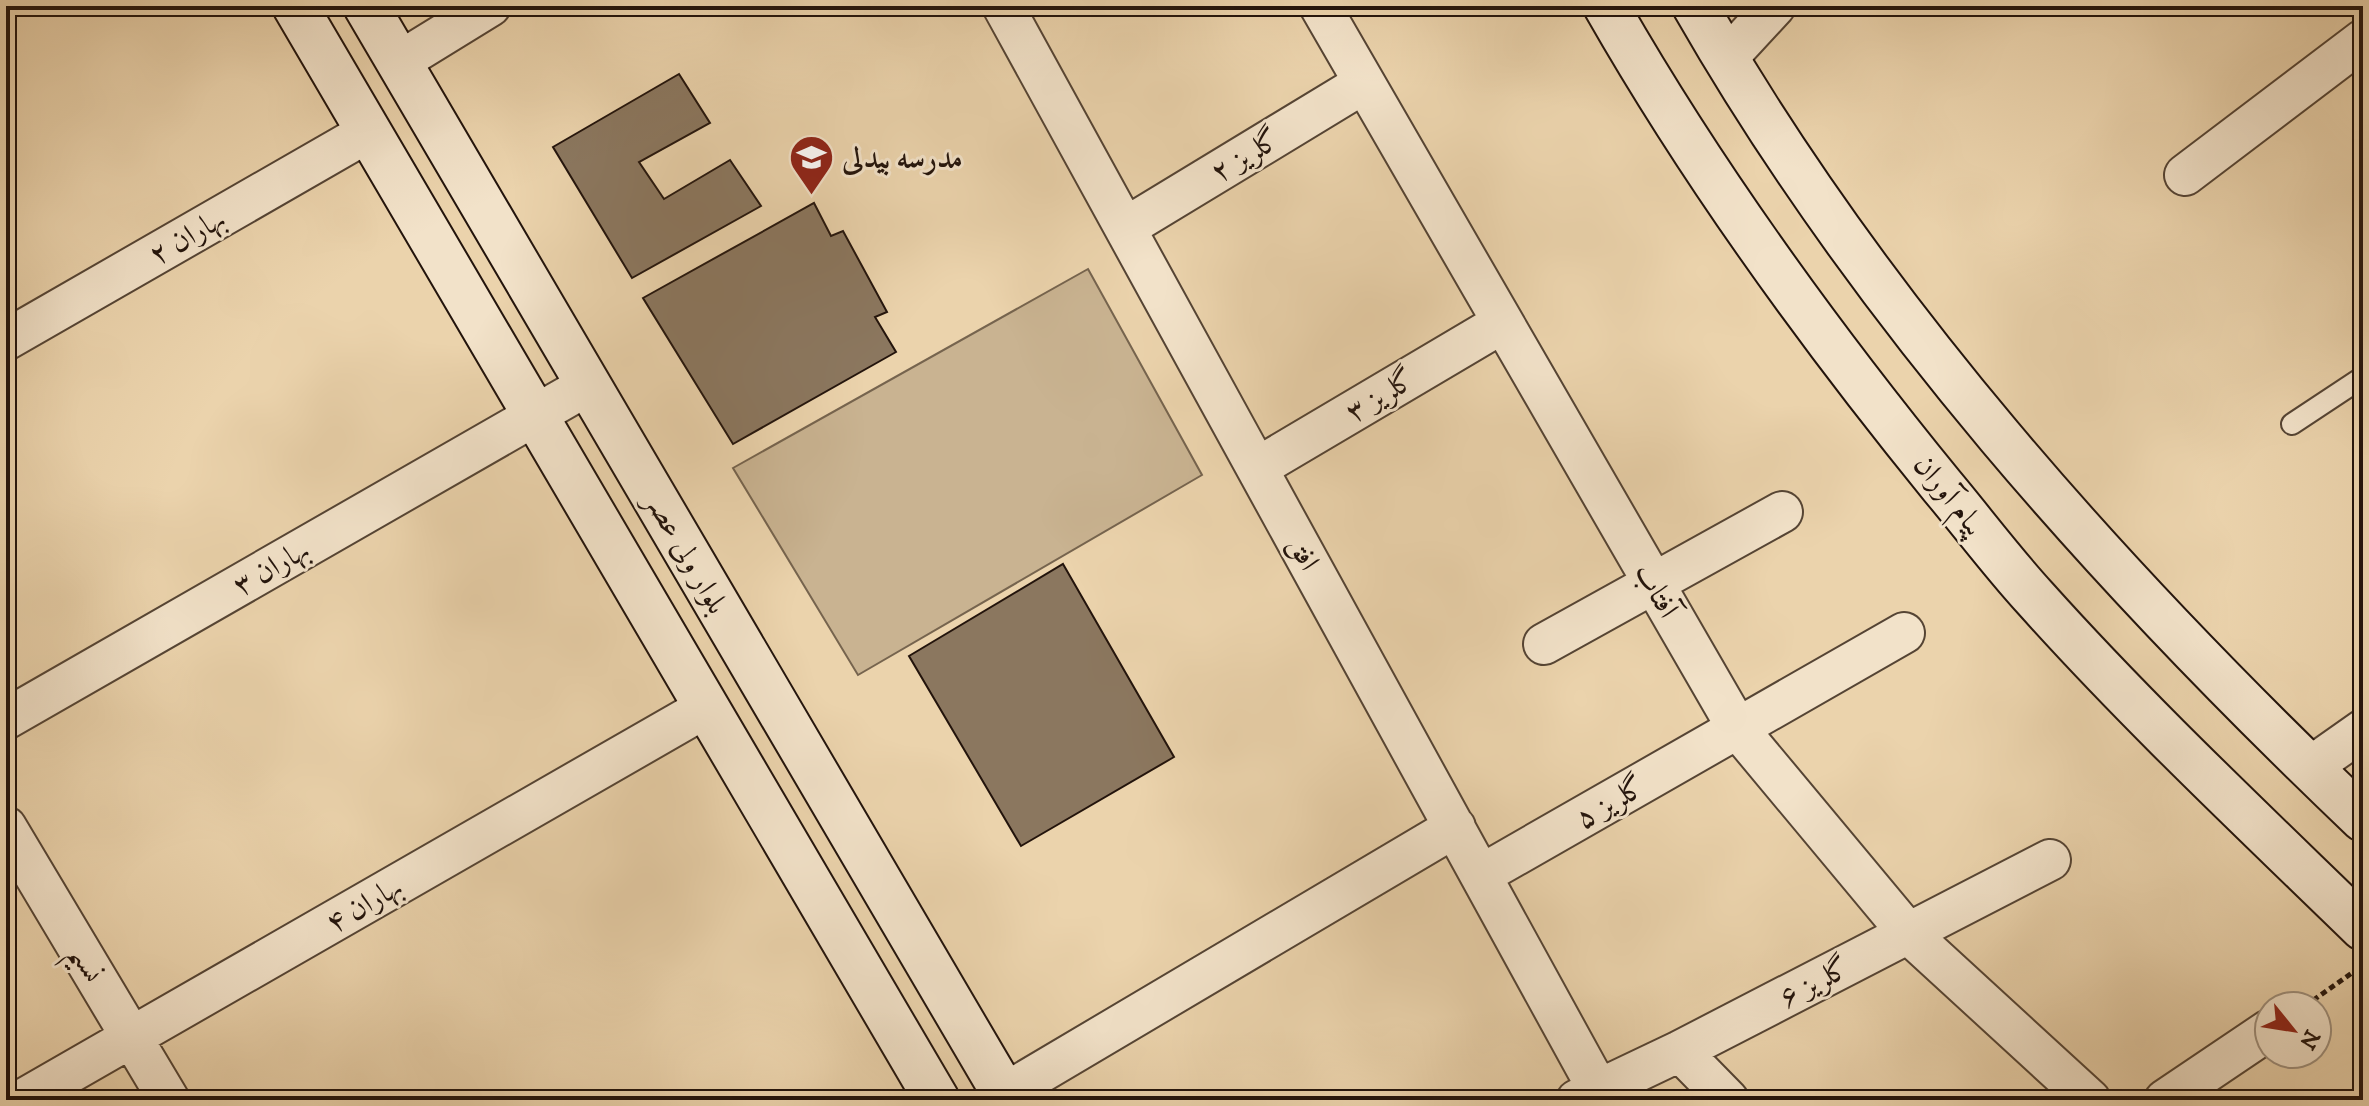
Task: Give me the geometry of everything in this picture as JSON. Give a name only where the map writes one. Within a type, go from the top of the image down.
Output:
[{"type":"main road","name":"بلوار ولی عصر","points":[[295,6],[937,1100]]},
{"type":"main road","name":"بلوار ولی عصر","points":[[366,6],[1006,1097]]},
{"type":"main road","name":"پیام آوران","points":[[1606,6],[1660,100],[1781,280],[1902,437],[2034,597],[2179,750],[2363,928]]},
{"type":"main road","points":[[1695,6],[1726,59],[1843,235],[1972,400],[2092,545],[2309,768],[2363,819]]},
{"type":"street","points":[[399,62],[490,6]]},
{"type":"street","name":"افق","points":[[1003,6],[1481,875],[1593,1096]]},
{"type":"street","name":"آفتاب","points":[[1320,6],[1738,729],[1908,933],[2090,1100]]},
{"type":"street","points":[[1726,59],[1775,6]]},
{"type":"street","points":[[2185,175],[2363,40]]},
{"type":"street","name":"گلریز ۲","points":[[1125,228],[1364,83]]},
{"type":"street","name":"بهاران ۲","points":[[6,340],[368,132]]},
{"type":"street","name":"گلریز ۳","points":[[1257,468],[1502,323]]},
{"type":"street","name":"بهاران ۳","points":[[6,719],[588,385]]},
{"type":"street","points":[[1544,644],[1782,512]]},
{"type":"street","name":"گلریز ۵","points":[[1481,875],[1904,633]]},
{"type":"street","name":"بهاران ۴","points":[[22,1100],[705,708]]},
{"type":"street","points":[[2309,768],[2361,736]]},
{"type":"street","name":"نسیم","points":[[6,827],[169,1100]]},
{"type":"street","points":[[1006,1097],[1455,827]]},
{"type":"street","name":"گلریز ۶","points":[[1593,1096],[2050,860]]},
{"type":"street","points":[[2165,1100],[2253,1041]]},
{"type":"street","points":[[1680,1051],[1728,1100]]},
{"type":"lane","points":[[2292,424],[2363,377]]},
{"type":"path","points":[[2328,990],[2363,965]]},
{"type":"shaded area","points":[[1088,269],[1202,475],[858,675],[733,468]]},
{"type":"building","points":[[679,74],[710,123],[639,162],[664,199],[730,160],[761,206],[632,278],[553,147]]},
{"type":"building","points":[[814,203],[831,236],[843,231],[887,312],[875,317],[896,352],[733,444],[643,298]]},
{"type":"building","points":[[1063,564],[1174,757],[1021,846],[909,656]]},
{"type":"place","name":"مدرسه بیدلی","points":[[811,197]]}]
